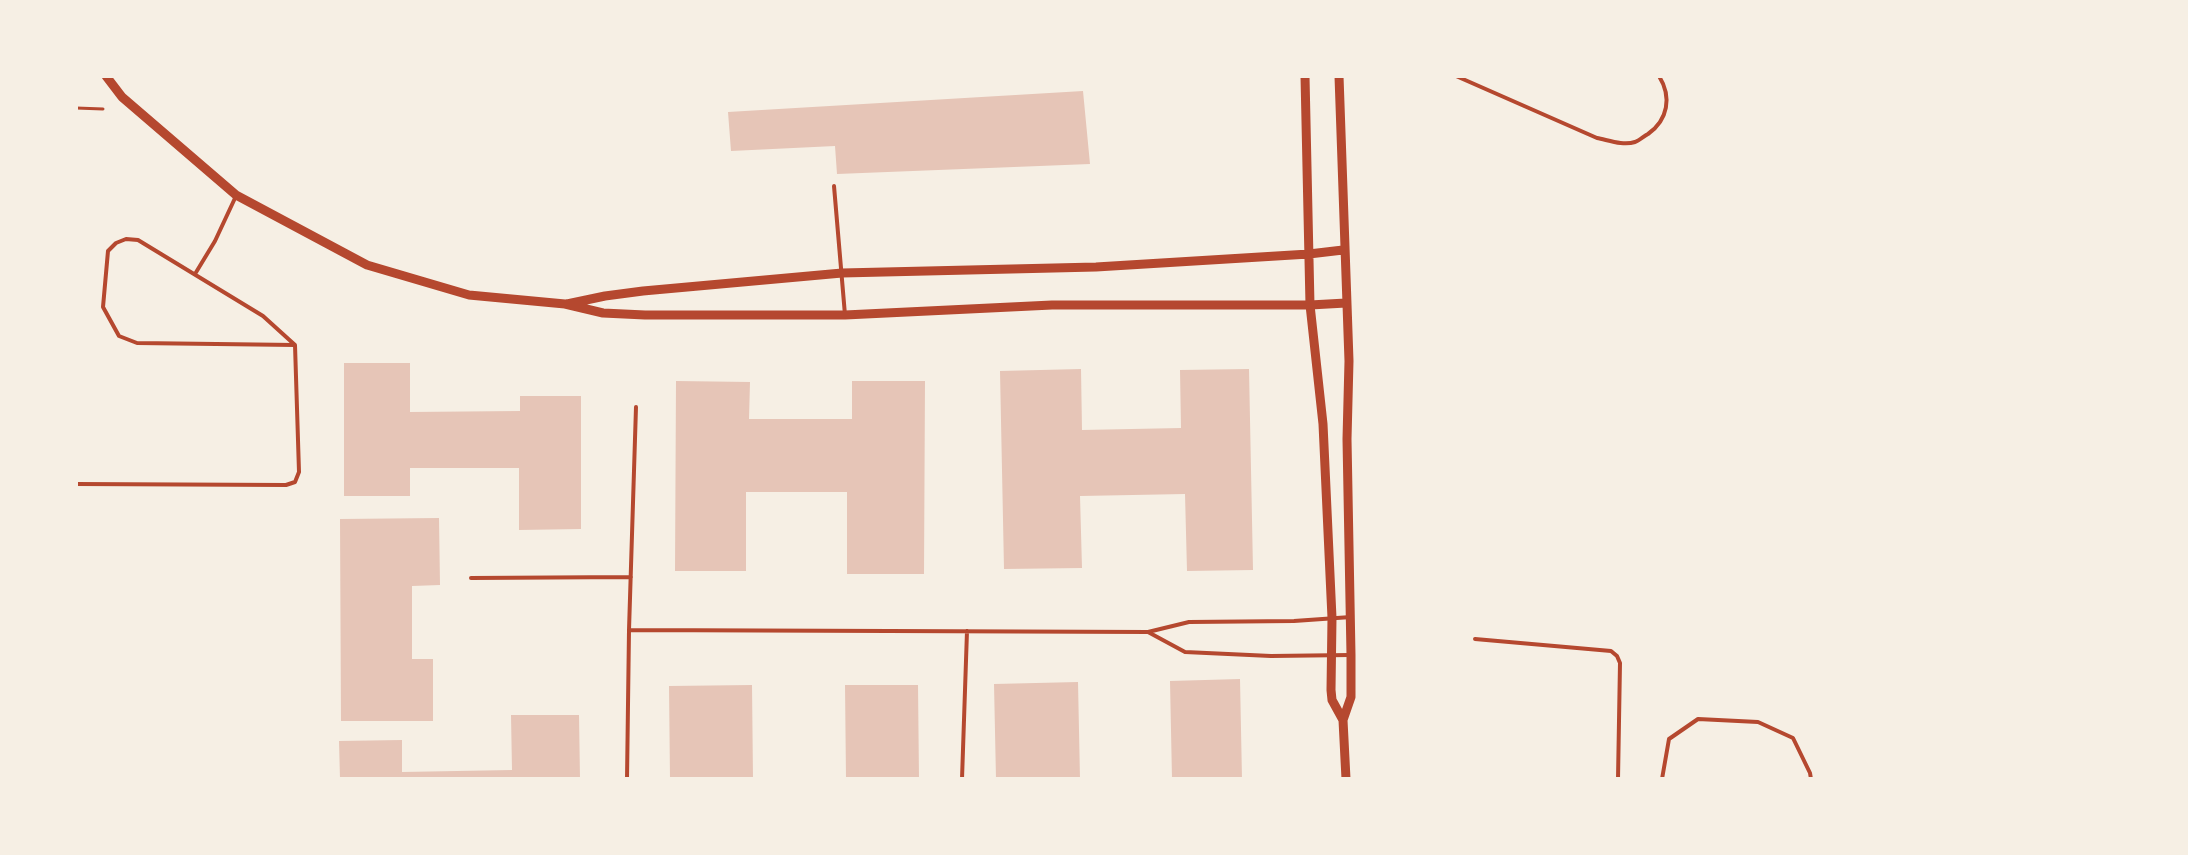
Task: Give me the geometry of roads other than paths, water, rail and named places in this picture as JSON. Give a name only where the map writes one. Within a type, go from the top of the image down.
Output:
[{"type":"street","points":[[106,76],[122,97],[236,195],[367,265],[469,295],[565,304],[604,313],[645,315],[845,315],[1052,305],[1310,305],[1346,303]]},
{"type":"street","points":[[1305,76],[1310,305],[1323,424],[1332,618],[1332,700],[1343,720]]},
{"type":"street","points":[[1339,76],[1349,361],[1347,439],[1351,655],[1350,697],[1343,720],[1346,779]]},
{"type":"street","points":[[565,304],[643,291],[842,273],[1096,267],[1309,254],[1344,250]]},
{"type":"lane","points":[[1456,76],[1596,138],[1617,143],[1635,142],[1659,126],[1666,113],[1666,96],[1659,76]]},
{"type":"lane","points":[[834,186],[845,315]]},
{"type":"lane","points":[[196,274],[215,241],[236,195]]},
{"type":"lane","points":[[76,484],[286,485],[294,482],[299,472],[295,345],[263,316],[138,240],[126,239],[116,243],[108,251],[103,307],[120,336],[138,343],[295,345]]},
{"type":"lane","points":[[626,779],[636,407]]},
{"type":"lane","points":[[471,578],[631,577]]},
{"type":"lane","points":[[630,630],[1148,632],[1189,622],[1294,621],[1351,617]]},
{"type":"lane","points":[[962,779],[968,631]]},
{"type":"lane","points":[[1148,632],[1185,652],[1351,655]]},
{"type":"lane","points":[[1474,638],[1611,651],[1617,656],[1620,663],[1618,779]]},
{"type":"lane","points":[[1662,779],[1669,739],[1698,719],[1758,722],[1793,738],[1811,779]]}]
